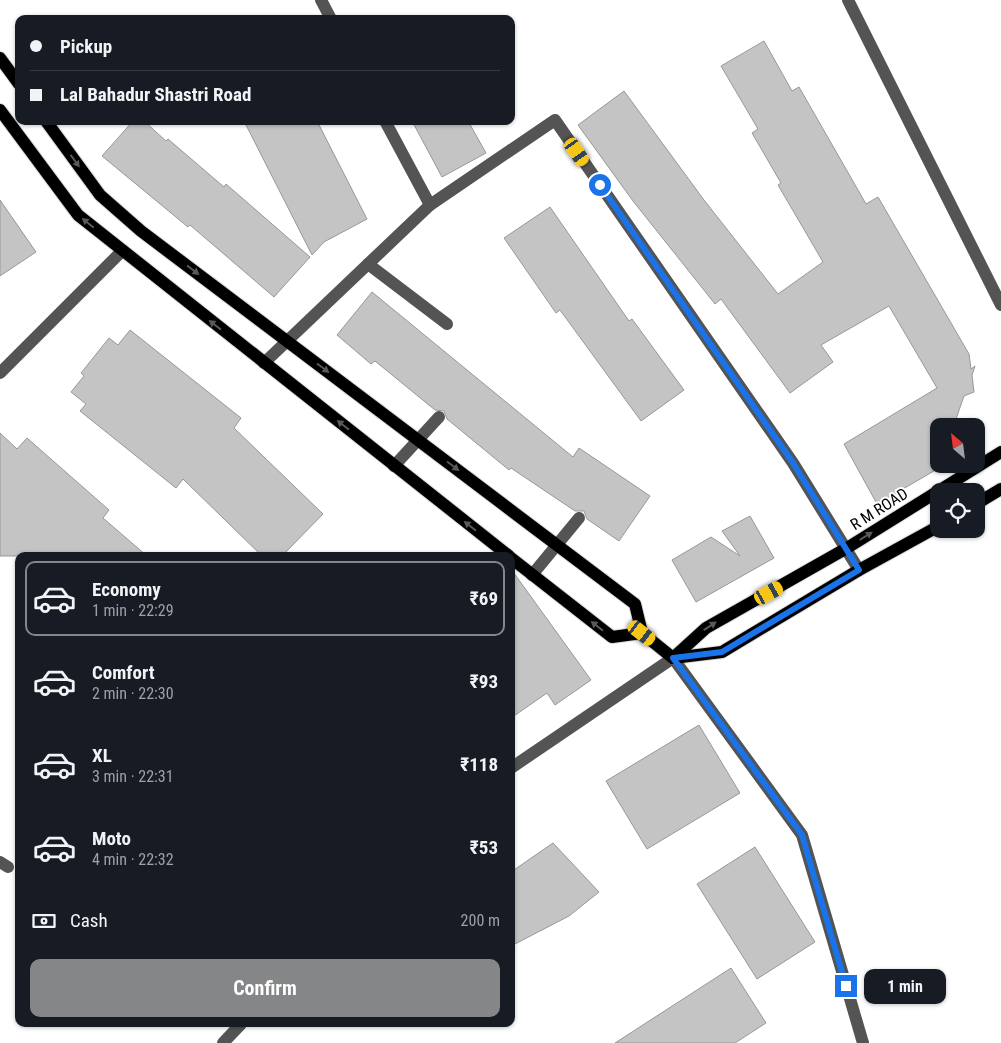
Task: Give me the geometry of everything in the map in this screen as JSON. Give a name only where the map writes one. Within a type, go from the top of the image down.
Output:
[{"type":"main road","points":[[0,58],[15,79]]},
{"type":"main road","points":[[0,110],[78,215],[504,552]]},
{"type":"main road","points":[[49,125],[100,195],[141,231],[635,604],[642,633],[673,658]]},
{"type":"main road","name":"R M ROAD","points":[[673,658],[706,628],[847,548],[1001,452]]},
{"type":"main road","points":[[985,499],[1001,489]]},
{"type":"main road","name":"R M ROAD","points":[[673,658],[722,652],[859,570],[930,531]]},
{"type":"main road","points":[[515,561],[612,637],[642,633]]},
{"type":"street","points":[[321,0],[329,15]]},
{"type":"street","points":[[848,0],[1001,306]]},
{"type":"street","points":[[264,363],[430,205],[555,120],[793,463],[859,570]]},
{"type":"street","points":[[387,125],[430,205]]},
{"type":"street","points":[[0,373],[122,251]]},
{"type":"street","points":[[368,264],[447,324]]},
{"type":"street","points":[[394,466],[439,417]]},
{"type":"street","points":[[532,575],[579,518]]},
{"type":"street","points":[[673,658],[802,835],[863,1043]]},
{"type":"street","name":"R M ROAD","points":[[515,765],[673,658]]},
{"type":"street","points":[[223,1043],[238,1027]]},
{"type":"building","points":[[764,41],[792,91],[799,87],[866,204],[878,197],[969,354],[971,369],[975,366],[972,375],[974,392],[964,396],[956,418],[930,418],[930,473],[877,504],[844,444],[937,388],[889,306],[821,345],[833,362],[790,393],[721,299],[715,304],[633,201],[578,125],[624,91],[704,200],[778,294],[823,262],[778,185],[781,183],[752,133],[758,129],[721,66]]},
{"type":"building","points":[[129,125],[148,125],[166,141],[168,139],[224,187],[226,184],[310,257],[274,297],[190,225],[188,227],[102,156]]},
{"type":"building","points":[[246,125],[319,125],[367,219],[324,242],[312,255]]},
{"type":"building","points":[[414,125],[470,125],[486,153],[442,177]]},
{"type":"building","points":[[0,200],[36,252],[0,276]]},
{"type":"building","points":[[550,207],[629,321],[632,319],[684,390],[641,421],[560,310],[556,313],[504,238]]},
{"type":"building","points":[[372,292],[573,457],[579,448],[650,496],[619,541],[587,519],[584,511],[575,511],[511,468],[509,470],[447,419],[444,411],[435,410],[375,361],[371,364],[337,335]]},
{"type":"building","points":[[130,330],[241,418],[234,428],[323,514],[286,552],[258,552],[183,479],[176,488],[80,411],[86,404],[71,392],[84,376],[81,373],[109,338],[118,345]]},
{"type":"building","points":[[0,433],[17,449],[27,438],[109,510],[103,518],[142,552],[15,552],[15,556],[0,556]]},
{"type":"building","points":[[750,516],[774,558],[696,602],[672,560],[711,537],[740,556],[722,531]]},
{"type":"building","points":[[515,575],[591,680],[555,705],[547,693],[515,715]]},
{"type":"building","points":[[699,725],[740,793],[647,849],[606,781]]},
{"type":"building","points":[[553,843],[599,892],[569,916],[515,944],[515,869]]},
{"type":"building","points":[[755,847],[815,942],[757,979],[697,884]]},
{"type":"building","points":[[731,968],[766,1023],[735,1043],[615,1043]]},
{"type":"route","points":[[600,185],[793,463],[859,570],[722,652],[673,658],[802,835],[846,986]]}]
